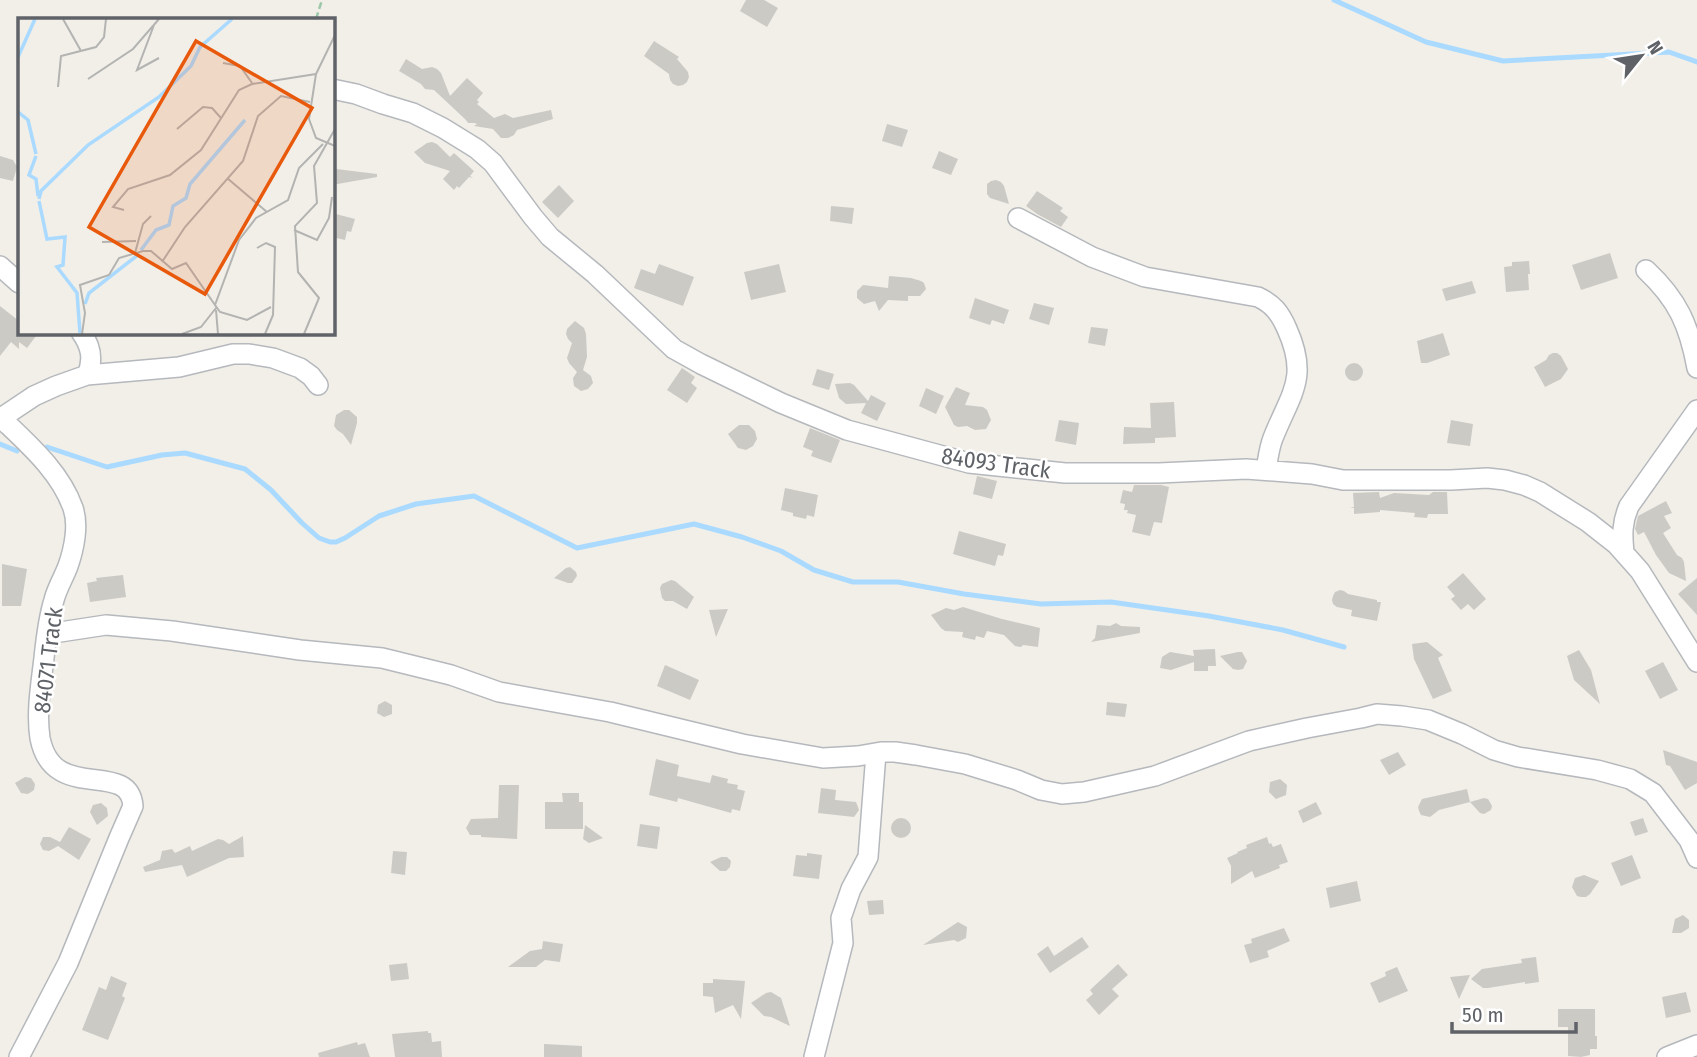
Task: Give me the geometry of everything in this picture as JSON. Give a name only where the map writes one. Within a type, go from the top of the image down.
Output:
[{"type":"street","name":"84093 Track","points":[[334,89],[413,113],[477,149],[493,163],[550,236],[595,274],[674,349],[770,398],[847,430],[969,463],[1065,473],[1266,470],[1343,480],[1487,478],[1524,485],[1588,522],[1624,552],[1640,571],[1697,662]]},
{"type":"street","points":[[1018,218],[1092,257],[1145,277],[1258,297],[1271,303],[1282,317],[1292,340],[1298,374],[1295,389],[1272,440],[1266,470]]},
{"type":"street","points":[[0,266],[18,282]]},
{"type":"street","points":[[1646,270],[1662,285],[1678,307],[1689,334],[1697,368]]},
{"type":"street","points":[[82,334],[91,352],[92,364],[87,374]]},
{"type":"street","points":[[0,417],[34,396],[87,374],[179,367],[233,354],[274,358],[300,368],[318,385]]},
{"type":"street","points":[[1624,552],[1622,536],[1624,518],[1629,506],[1697,410]]},
{"type":"street","name":"84071 Track","points":[[0,417],[46,463],[67,496],[76,522],[69,564],[54,599],[47,634],[39,697],[40,737],[45,753],[51,764],[64,773],[118,783],[129,792],[133,806],[68,963],[19,1057]]},
{"type":"street","points":[[47,634],[106,625],[382,658],[451,675],[499,692],[610,712],[741,744],[824,758],[895,752],[965,764],[1041,790],[1062,794],[1105,788],[1155,776],[1249,741],[1377,714],[1402,716],[1428,720],[1494,750],[1518,757],[1597,769],[1630,779],[1653,793],[1689,839],[1697,858]]},
{"type":"street","points":[[814,1057],[843,943],[841,918],[850,889],[868,857],[876,752]]},
{"type":"street","points":[[1667,1057],[1697,1045]]},
{"type":"path","points":[[316,18],[323,0]]},
{"type":"building","points":[[746,0],[764,0],[778,8],[767,27],[740,11]]},
{"type":"building","points":[[654,41],[679,57],[677,59],[689,77],[683,85],[673,84],[669,74],[644,56]]},
{"type":"building","points":[[406,59],[422,69],[437,69],[450,96],[467,78],[483,93],[477,104],[494,118],[505,114],[513,118],[551,110],[553,119],[517,130],[508,138],[501,138],[493,129],[468,123],[434,90],[425,89],[399,71]]},
{"type":"building","points":[[887,124],[908,130],[902,147],[882,141]]},
{"type":"building","points":[[432,142],[450,157],[454,153],[474,171],[470,176],[473,178],[469,177],[454,190],[443,179],[450,171],[425,163],[414,152]]},
{"type":"building","points":[[939,151],[958,159],[951,175],[932,168]]},
{"type":"building","points":[[0,156],[13,160],[17,167],[13,181],[0,178]]},
{"type":"building","points":[[336,169],[377,174],[377,177],[334,185]]},
{"type":"building","points":[[996,180],[1004,186],[1009,204],[990,198],[987,194],[987,184]]},
{"type":"building","points":[[559,185],[574,201],[558,218],[542,202]]},
{"type":"building","points":[[1037,191],[1063,208],[1060,211],[1068,217],[1061,227],[1026,206]]},
{"type":"building","points":[[831,206],[854,208],[852,224],[830,221]]},
{"type":"building","points":[[334,214],[355,219],[345,240],[334,237]]},
{"type":"building","points":[[1610,253],[1618,278],[1581,290],[1572,265]]},
{"type":"building","points":[[1529,261],[1529,290],[1506,292],[1504,267],[1512,266],[1512,262]]},
{"type":"building","points":[[659,264],[694,277],[683,306],[634,288],[641,269],[655,274]]},
{"type":"building","points":[[779,264],[786,292],[751,300],[744,272]]},
{"type":"building","points":[[889,276],[921,281],[926,289],[920,296],[908,296],[908,301],[888,300],[879,311],[875,301],[864,304],[857,298],[857,291],[863,285],[888,288]]},
{"type":"building","points":[[1472,281],[1476,293],[1446,301],[1442,289]]},
{"type":"building","points":[[975,298],[1009,310],[1004,324],[992,320],[990,325],[969,318]]},
{"type":"building","points":[[1034,303],[1054,308],[1049,325],[1029,319]]},
{"type":"building","points":[[0,306],[18,320],[18,334],[38,334],[27,348],[19,342],[19,349],[11,342],[0,356]]},
{"type":"building","points":[[575,321],[584,328],[586,334],[587,357],[583,370],[591,376],[593,383],[588,389],[581,391],[574,386],[573,378],[577,372],[567,358],[572,343],[566,334],[567,329]]},
{"type":"building","points":[[1091,327],[1108,329],[1105,346],[1088,343]]},
{"type":"building","points":[[1443,333],[1450,355],[1421,363],[1417,341]]},
{"type":"building","points":[[1553,353],[1561,356],[1568,369],[1561,379],[1545,387],[1534,367]]},
{"type":"building","points":[[1354,363],[1362,368],[1363,372],[1358,380],[1354,381],[1346,376],[1345,372],[1350,364]]},
{"type":"building","points":[[682,368],[695,377],[691,383],[697,388],[687,403],[667,390]]},
{"type":"building","points":[[817,369],[834,374],[829,390],[812,385]]},
{"type":"building","points":[[850,383],[868,401],[871,395],[886,403],[877,421],[861,413],[866,403],[846,404],[839,398],[835,384]]},
{"type":"building","points":[[956,387],[970,393],[965,405],[987,410],[991,420],[986,429],[975,430],[954,425],[945,407]]},
{"type":"building","points":[[926,388],[944,396],[936,414],[919,406]]},
{"type":"building","points":[[1174,402],[1176,437],[1155,438],[1155,443],[1123,444],[1124,427],[1151,428],[1150,403]]},
{"type":"building","points":[[349,410],[357,417],[351,445],[334,426],[336,415]]},
{"type":"building","points":[[1059,420],[1079,423],[1076,445],[1055,441]]},
{"type":"building","points":[[1451,420],[1473,424],[1470,446],[1447,443]]},
{"type":"building","points":[[739,425],[749,425],[755,431],[757,439],[753,446],[746,450],[738,448],[728,434]]},
{"type":"building","points":[[810,428],[840,440],[831,463],[811,456],[813,451],[803,447]]},
{"type":"building","points":[[977,476],[997,481],[992,499],[973,494]]},
{"type":"building","points":[[1134,485],[1169,487],[1162,523],[1154,522],[1150,536],[1132,532],[1136,515],[1127,513],[1128,510],[1124,510],[1125,504],[1120,503],[1123,490],[1132,492]]},
{"type":"building","points":[[785,488],[818,495],[814,517],[807,515],[806,519],[781,510]]},
{"type":"building","points":[[1379,492],[1380,498],[1394,493],[1429,495],[1433,492],[1447,492],[1448,514],[1428,514],[1427,518],[1414,517],[1415,513],[1380,510],[1354,514],[1354,508],[1350,508],[1354,507],[1353,493]]},
{"type":"building","points":[[1666,501],[1672,513],[1664,516],[1671,528],[1663,533],[1684,562],[1686,581],[1669,573],[1644,532],[1638,535],[1635,529],[1638,516]]},
{"type":"building","points":[[959,531],[1006,544],[1003,556],[998,555],[995,566],[953,554]]},
{"type":"building","points":[[2,564],[27,569],[21,606],[2,606]]},
{"type":"building","points":[[570,567],[577,576],[572,583],[554,578],[566,568]]},
{"type":"building","points":[[1463,573],[1486,599],[1474,610],[1468,604],[1461,610],[1451,599],[1455,596],[1447,587]]},
{"type":"building","points":[[123,575],[126,597],[90,602],[87,583],[97,581],[96,578]]},
{"type":"building","points":[[1697,578],[1697,615],[1678,594]]},
{"type":"building","points":[[671,580],[694,597],[687,609],[662,598],[662,584]]},
{"type":"building","points":[[1340,590],[1381,602],[1377,621],[1351,616],[1352,610],[1333,604],[1335,592]]},
{"type":"building","points":[[963,607],[1040,628],[1038,647],[1015,646],[1004,635],[987,631],[984,638],[976,636],[975,640],[962,637],[963,632],[945,631],[931,615],[946,608],[954,610]]},
{"type":"building","points":[[728,609],[716,637],[709,610]]},
{"type":"building","points":[[1116,623],[1121,626],[1140,627],[1140,633],[1091,642],[1095,638],[1097,625],[1110,626]]},
{"type":"building","points":[[1427,642],[1443,655],[1438,658],[1452,691],[1433,699],[1414,659],[1412,644]]},
{"type":"building","points":[[1215,649],[1216,666],[1208,666],[1208,671],[1194,671],[1194,662],[1171,670],[1160,668],[1162,657],[1170,652],[1194,656],[1193,650]]},
{"type":"building","points":[[1579,650],[1591,670],[1600,704],[1574,680],[1567,656]]},
{"type":"building","points":[[1242,652],[1247,661],[1243,669],[1233,669],[1220,656]]},
{"type":"building","points":[[1663,662],[1678,690],[1660,699],[1645,671]]},
{"type":"building","points":[[665,665],[699,680],[690,700],[657,686]]},
{"type":"building","points":[[385,701],[392,705],[392,714],[384,717],[377,713],[378,705]]},
{"type":"building","points":[[1107,702],[1127,704],[1125,717],[1106,715]]},
{"type":"building","points":[[1663,750],[1697,762],[1697,783],[1685,790],[1670,766],[1666,765]]},
{"type":"building","points":[[1398,752],[1406,765],[1389,775],[1380,760]]},
{"type":"building","points":[[656,759],[679,765],[677,776],[710,783],[712,775],[738,785],[737,789],[745,791],[740,811],[732,809],[731,813],[678,798],[677,802],[649,795]]},
{"type":"building","points":[[25,777],[31,778],[35,784],[34,790],[28,794],[21,793],[15,783]]},
{"type":"building","points":[[1280,779],[1287,785],[1286,795],[1276,799],[1269,792],[1270,782]]},
{"type":"building","points":[[499,785],[519,785],[517,839],[470,835],[466,828],[471,819],[498,818]]},
{"type":"building","points":[[821,788],[836,790],[835,800],[856,802],[859,810],[854,817],[818,813]]},
{"type":"building","points":[[1467,789],[1470,802],[1439,810],[1430,817],[1421,815],[1418,807],[1422,799]]},
{"type":"building","points":[[562,793],[579,793],[579,802],[583,802],[583,829],[545,829],[545,802],[563,802]]},
{"type":"building","points":[[1488,799],[1491,810],[1480,813],[1470,802]]},
{"type":"building","points":[[1316,802],[1322,814],[1303,823],[1298,811]]},
{"type":"building","points":[[101,803],[107,808],[108,816],[97,825],[90,812],[93,805]]},
{"type":"building","points":[[901,818],[908,821],[911,828],[908,835],[901,838],[894,835],[891,828],[894,821]]},
{"type":"building","points":[[1643,818],[1648,832],[1635,836],[1630,822]]},
{"type":"building","points":[[640,824],[660,827],[657,849],[637,846]]},
{"type":"building","points":[[585,825],[603,838],[589,843],[583,839]]},
{"type":"building","points":[[69,827],[91,839],[79,860],[58,846],[49,851],[43,850],[40,844],[43,837],[60,842]]},
{"type":"building","points":[[243,836],[244,857],[229,858],[187,877],[182,865],[145,872],[143,867],[160,860],[162,851],[172,849],[175,853],[190,846],[192,851],[218,839],[229,844]]},
{"type":"building","points":[[1267,837],[1273,847],[1281,844],[1288,862],[1255,878],[1252,871],[1231,884],[1231,866],[1227,858],[1247,848],[1246,845]]},
{"type":"building","points":[[393,851],[407,852],[405,875],[391,873]]},
{"type":"building","points":[[807,853],[822,855],[819,879],[793,876],[796,855],[807,856]]},
{"type":"building","points":[[1632,855],[1641,878],[1621,886],[1611,863]]},
{"type":"building","points":[[727,857],[731,861],[726,871],[720,871],[710,862]]},
{"type":"building","points":[[1584,875],[1599,881],[1590,894],[1581,897],[1577,896],[1572,887],[1575,878]]},
{"type":"building","points":[[1357,881],[1361,901],[1330,908],[1326,888]]},
{"type":"building","points":[[883,900],[884,914],[869,915],[867,901]]},
{"type":"building","points":[[1683,915],[1689,920],[1689,928],[1681,933],[1672,933],[1675,919]]},
{"type":"building","points":[[958,922],[967,927],[966,938],[958,942],[954,940],[923,945]]},
{"type":"building","points":[[1284,928],[1290,941],[1267,951],[1269,957],[1250,963],[1244,945],[1252,943],[1251,939]]},
{"type":"building","points":[[1082,937],[1089,947],[1050,973],[1037,954],[1048,946],[1054,956]]},
{"type":"building","points":[[543,941],[563,944],[560,962],[545,960],[536,967],[508,967],[530,951],[542,949]]},
{"type":"building","points":[[1536,957],[1539,982],[1483,988],[1471,979],[1482,969],[1522,963],[1521,959]]},
{"type":"building","points":[[407,963],[409,979],[391,981],[389,965]]},
{"type":"building","points":[[1118,964],[1128,975],[1112,989],[1119,996],[1099,1015],[1086,1000],[1093,994],[1090,990]]},
{"type":"building","points":[[1397,967],[1408,991],[1379,1003],[1370,983],[1386,976],[1385,972]]},
{"type":"building","points":[[1470,975],[1459,999],[1450,977]]},
{"type":"building","points":[[111,976],[127,983],[122,996],[125,998],[108,1040],[82,1030],[99,987],[106,990]]},
{"type":"building","points":[[713,979],[745,981],[741,1019],[733,1005],[715,1013],[713,997],[703,996],[703,983],[713,983]]},
{"type":"building","points":[[771,992],[781,998],[790,1026],[764,1016],[751,1003]]},
{"type":"building","points":[[1686,992],[1691,1012],[1666,1018],[1662,997]]},
{"type":"building","points":[[1558,1009],[1595,1009],[1597,1049],[1590,1049],[1590,1055],[1568,1056],[1568,1027],[1558,1027]]},
{"type":"building","points":[[431,1033],[432,1042],[441,1041],[442,1057],[395,1057],[392,1034]]},
{"type":"building","points":[[357,1042],[358,1045],[365,1043],[370,1057],[319,1057],[318,1053]]},
{"type":"building","points":[[544,1044],[582,1046],[582,1057],[544,1057]]},
{"type":"waterway","points":[[1334,0],[1426,42],[1503,61],[1669,52],[1697,62]]},
{"type":"waterway","points":[[0,444],[17,451]]},
{"type":"waterway","points":[[47,447],[107,467],[185,453],[245,469],[271,490],[319,538],[330,542],[345,538],[379,516],[416,504],[474,496],[577,548],[694,524],[781,551],[814,570],[853,582],[898,582],[1041,604],[1111,602],[1283,630],[1344,647]]}]
